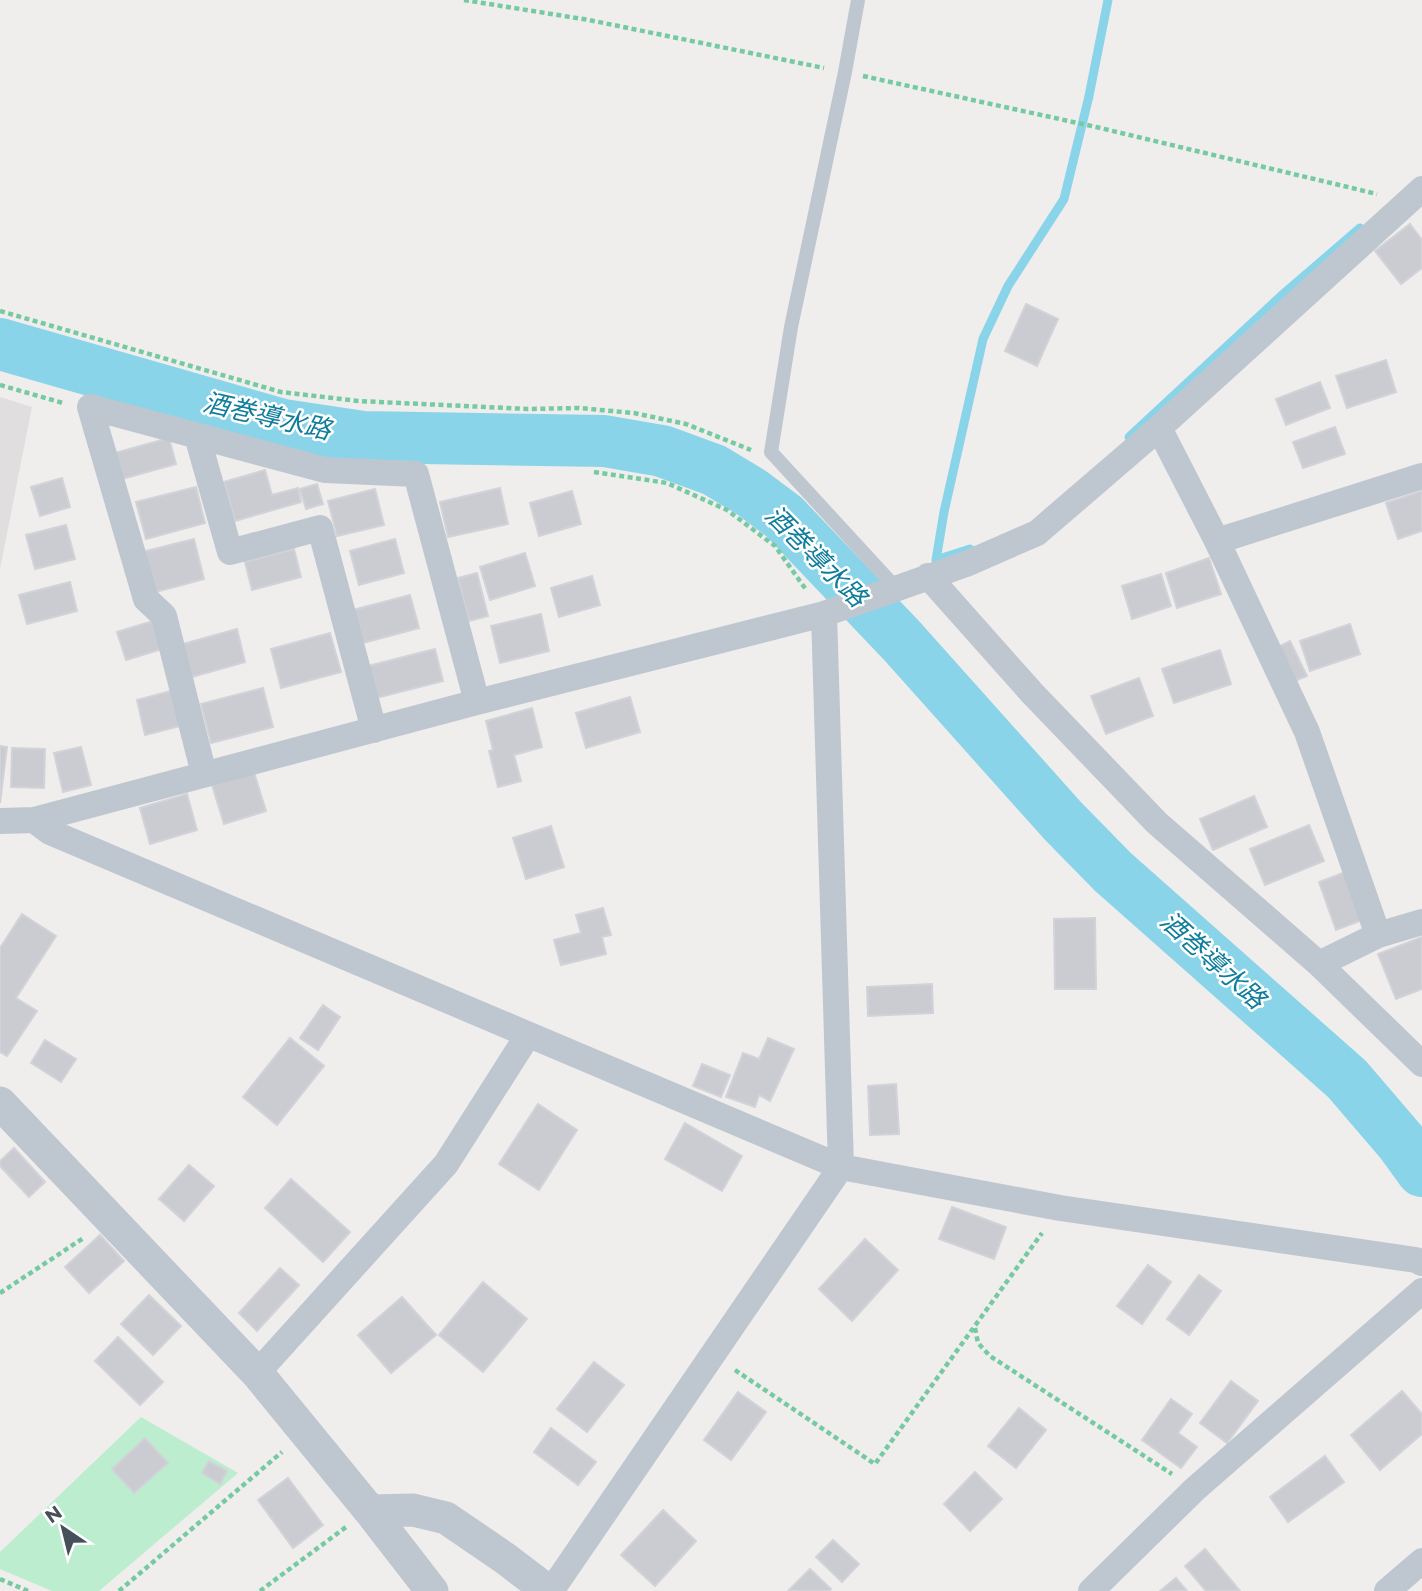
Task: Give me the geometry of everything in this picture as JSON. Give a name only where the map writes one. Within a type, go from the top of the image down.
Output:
[{"type":"street","points":[[0,821],[34,820],[831,611],[966,564],[1037,533],[1159,428],[1422,189]]},
{"type":"street","points":[[90,407],[325,470],[416,474],[477,702]]},
{"type":"street","points":[[90,407],[146,599],[164,616],[204,774]]},
{"type":"street","points":[[1159,428],[1217,541],[1307,732],[1378,936]]},
{"type":"street","points":[[197,436],[230,552],[320,528],[374,730]]},
{"type":"street","points":[[1217,541],[1422,476]]},
{"type":"street","points":[[928,576],[1032,693],[1157,823],[1320,964],[1422,1064]]},
{"type":"street","points":[[370,1511],[414,1510],[446,1518],[550,1591],[714,1356],[841,1167],[831,611]]},
{"type":"street","points":[[34,820],[50,832],[841,1167],[1060,1208],[1422,1263]]},
{"type":"street","points":[[1320,964],[1378,936],[1422,922]]},
{"type":"street","points":[[257,1373],[446,1164],[528,1035]]},
{"type":"street","points":[[0,1103],[257,1373],[432,1591]]},
{"type":"street","points":[[1091,1591],[1195,1489],[1422,1291]]},
{"type":"street","points":[[1387,1591],[1422,1561]]},
{"type":"lane","points":[[858,0],[791,327],[771,452],[890,590]]},
{"type":"path","points":[[464,0],[589,20],[845,72],[1096,127],[1381,195]]},
{"type":"path","points":[[0,311],[281,392],[358,401],[528,409],[579,408],[634,413],[686,424],[760,454],[771,452]]},
{"type":"path","points":[[0,384],[53,401],[90,407]]},
{"type":"path","points":[[594,472],[667,483],[727,510],[775,546],[831,611]]},
{"type":"path","points":[[714,1356],[875,1464],[1060,1208]]},
{"type":"path","points":[[0,1293],[112,1219]]},
{"type":"path","points":[[975,1327],[978,1343],[990,1356],[1195,1489]]},
{"type":"path","points":[[119,1591],[286,1449]]},
{"type":"path","points":[[260,1591],[370,1511]]},
{"type":"path","points":[[0,1579],[28,1591]]},
{"type":"shaded area","points":[[0,397],[32,407],[0,569]]},
{"type":"green space","points":[[141,1417],[238,1473],[99,1591],[52,1591],[0,1569],[0,1552]]},
{"type":"building","points":[[1410,224],[1422,240],[1422,268],[1401,284],[1375,251]]},
{"type":"building","points":[[1026,304],[1058,319],[1037,366],[1005,351]]},
{"type":"building","points":[[1386,360],[1396,392],[1347,408],[1336,376]]},
{"type":"building","points":[[1320,382],[1330,408],[1286,425],[1276,399]]},
{"type":"building","points":[[1335,427],[1345,454],[1303,468],[1293,442]]},
{"type":"building","points":[[169,438],[176,464],[122,479],[115,453]]},
{"type":"building","points":[[265,470],[272,495],[298,488],[301,502],[235,521],[224,482]]},
{"type":"building","points":[[62,478],[70,507],[40,516],[31,487]]},
{"type":"building","points":[[317,484],[323,504],[306,509],[300,489]]},
{"type":"building","points":[[196,487],[205,523],[146,539],[136,502]]},
{"type":"building","points":[[500,488],[508,524],[448,537],[440,502]]},
{"type":"building","points":[[375,489],[384,525],[337,536],[328,501]]},
{"type":"building","points":[[572,491],[581,524],[539,536],[530,503]]},
{"type":"building","points":[[1422,491],[1422,531],[1398,539],[1386,503]]},
{"type":"building","points":[[66,525],[75,559],[35,569],[26,535]]},
{"type":"building","points":[[194,539],[204,579],[152,593],[142,552]]},
{"type":"building","points":[[395,539],[404,573],[359,585],[350,551]]},
{"type":"building","points":[[294,549],[301,577],[252,590],[245,562]]},
{"type":"building","points":[[525,553],[535,586],[490,600],[480,567]]},
{"type":"building","points":[[1209,558],[1221,594],[1177,608],[1166,573]]},
{"type":"building","points":[[477,573],[488,616],[469,621],[458,578]]},
{"type":"building","points":[[1161,574],[1171,606],[1132,619],[1122,586]]},
{"type":"building","points":[[592,576],[600,605],[559,617],[551,588]]},
{"type":"building","points":[[70,582],[77,611],[27,624],[19,595]]},
{"type":"building","points":[[410,595],[419,628],[363,643],[353,610]]},
{"type":"building","points":[[541,614],[549,651],[500,663],[491,626]]},
{"type":"building","points":[[153,621],[162,649],[126,660],[117,632]]},
{"type":"building","points":[[1350,624],[1360,654],[1310,671],[1300,641]]},
{"type":"building","points":[[237,629],[245,662],[192,677],[183,644]]},
{"type":"building","points":[[330,633],[341,672],[281,688],[271,649]]},
{"type":"building","points":[[1290,641],[1307,676],[1295,681],[1278,647]]},
{"type":"building","points":[[435,649],[443,681],[376,698],[368,666]]},
{"type":"building","points":[[1220,650],[1231,684],[1174,703],[1162,669]]},
{"type":"building","points":[[1139,678],[1153,716],[1106,734],[1091,696]]},
{"type":"building","points":[[263,688],[273,727],[211,743],[201,704]]},
{"type":"building","points":[[171,691],[180,726],[145,735],[137,700]]},
{"type":"building","points":[[630,697],[640,732],[586,748],[576,713]]},
{"type":"building","points":[[532,708],[542,747],[514,755],[521,781],[498,787],[489,751],[493,750],[486,721]]},
{"type":"building","points":[[0,746],[7,747],[0,803]]},
{"type":"building","points":[[81,747],[91,785],[63,792],[54,753]]},
{"type":"building","points":[[12,748],[45,749],[44,788],[11,787]]},
{"type":"building","points":[[254,772],[266,811],[224,824],[212,785]]},
{"type":"building","points":[[187,794],[197,830],[150,844],[140,808]]},
{"type":"building","points":[[1254,796],[1267,827],[1213,850],[1200,819]]},
{"type":"building","points":[[1309,825],[1324,861],[1265,885],[1250,849]]},
{"type":"building","points":[[551,826],[564,867],[526,879],[513,838]]},
{"type":"building","points":[[1348,871],[1365,919],[1336,930],[1319,882]]},
{"type":"building","points":[[603,908],[611,935],[602,937],[606,954],[561,965],[554,940],[581,933],[576,915]]},
{"type":"building","points":[[22,914],[56,936],[16,998],[37,1011],[7,1056],[0,1052],[0,948]]},
{"type":"building","points":[[1095,918],[1096,989],[1055,989],[1054,919]]},
{"type":"building","points":[[1422,937],[1422,989],[1396,999],[1378,954]]},
{"type":"building","points":[[932,984],[933,1013],[868,1016],[867,987]]},
{"type":"building","points":[[323,1005],[340,1017],[318,1050],[300,1038]]},
{"type":"building","points":[[290,1038],[324,1066],[277,1125],[243,1097]]},
{"type":"building","points":[[768,1038],[794,1049],[770,1101],[759,1095],[755,1107],[726,1097],[743,1053],[759,1059]]},
{"type":"building","points":[[45,1040],[76,1059],[61,1082],[31,1063]]},
{"type":"building","points":[[702,1064],[730,1075],[721,1097],[693,1086]]},
{"type":"building","points":[[896,1084],[899,1134],[870,1135],[868,1086]]},
{"type":"building","points":[[538,1104],[577,1130],[539,1190],[499,1164]]},
{"type":"building","points":[[685,1123],[742,1156],[722,1191],[665,1159]]},
{"type":"building","points":[[14,1148],[45,1182],[29,1197],[0,1166],[0,1161]]},
{"type":"building","points":[[189,1165],[214,1186],[184,1221],[159,1199]]},
{"type":"building","points":[[291,1179],[350,1232],[323,1262],[265,1208]]},
{"type":"building","points":[[952,1207],[1006,1227],[994,1259],[939,1239]]},
{"type":"building","points":[[100,1235],[124,1261],[89,1293],[65,1267]]},
{"type":"building","points":[[865,1239],[898,1270],[852,1321],[819,1289]]},
{"type":"building","points":[[1148,1265],[1171,1282],[1142,1324],[1117,1306]]},
{"type":"building","points":[[280,1268],[299,1285],[257,1331],[239,1313]]},
{"type":"building","points":[[1199,1275],[1221,1291],[1189,1335],[1167,1319]]},
{"type":"building","points":[[483,1282],[527,1319],[483,1372],[439,1335]]},
{"type":"building","points":[[149,1295],[181,1326],[153,1355],[121,1324]]},
{"type":"building","points":[[402,1297],[436,1335],[391,1373],[358,1335]]},
{"type":"building","points":[[118,1337],[163,1382],[140,1405],[95,1361]]},
{"type":"building","points":[[594,1362],[624,1385],[587,1432],[557,1409]]},
{"type":"building","points":[[1231,1381],[1258,1401],[1227,1443],[1200,1423]]},
{"type":"building","points":[[1402,1391],[1422,1414],[1422,1434],[1380,1470],[1351,1435]]},
{"type":"building","points":[[738,1392],[766,1412],[731,1460],[704,1440]]},
{"type":"building","points":[[1171,1399],[1192,1414],[1178,1433],[1197,1447],[1181,1468],[1142,1440]]},
{"type":"building","points":[[1019,1408],[1046,1430],[1016,1468],[988,1446]]},
{"type":"building","points":[[551,1428],[596,1462],[578,1485],[534,1452]]},
{"type":"building","points":[[145,1438],[168,1463],[134,1493],[112,1469]]},
{"type":"building","points":[[1325,1456],[1344,1482],[1288,1522],[1270,1497]]},
{"type":"building","points":[[209,1461],[227,1471],[220,1484],[202,1473]]},
{"type":"building","points":[[975,1472],[1002,1499],[970,1531],[944,1504]]},
{"type":"building","points":[[288,1478],[323,1525],[293,1548],[258,1500]]},
{"type":"building","points":[[663,1510],[696,1541],[655,1586],[621,1555]]},
{"type":"building","points":[[833,1540],[859,1564],[842,1582],[816,1557]]},
{"type":"building","points":[[1205,1549],[1240,1591],[1206,1591],[1185,1566]]},
{"type":"building","points":[[810,1569],[831,1589],[788,1591]]},
{"type":"building","points":[[1176,1578],[1187,1591],[1160,1591]]},
{"type":"waterway","points":[[970,549],[936,560],[944,512],[983,339],[1008,286],[1064,199],[1089,96],[1108,0]]},
{"type":"waterway","points":[[1129,437],[1281,296],[1360,228]]},
{"type":"waterway","name":"酒巻導水路","points":[[0,344],[283,425],[363,437],[604,441],[662,451],[714,470],[784,517],[902,641],[1063,821],[1113,872],[1347,1079],[1422,1171]]}]
